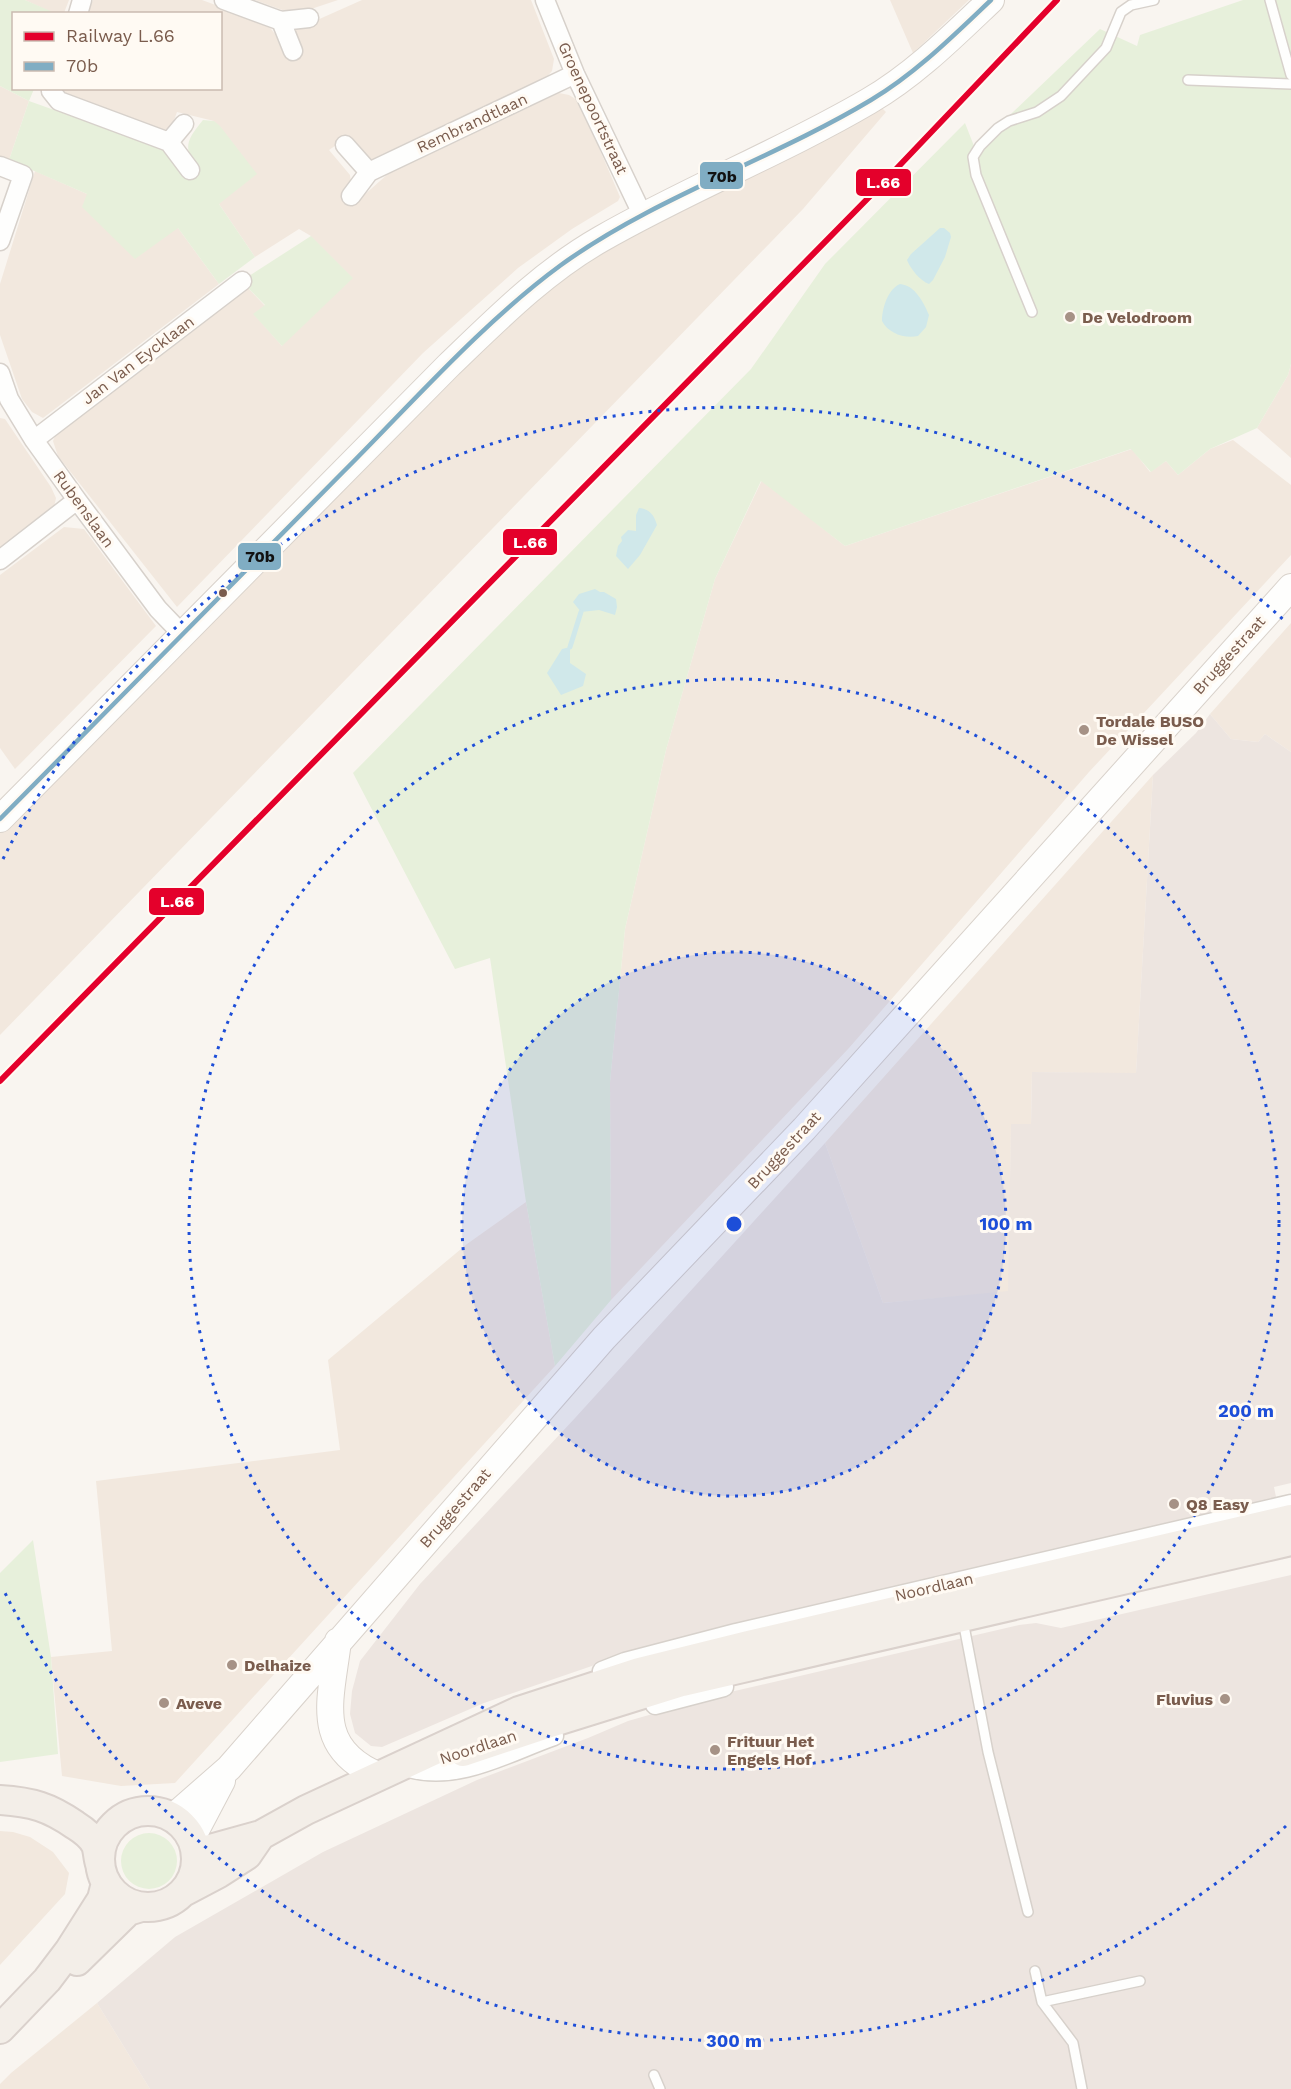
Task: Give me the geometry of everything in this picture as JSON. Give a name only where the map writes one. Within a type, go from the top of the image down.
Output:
[{"type":"main road","name":"Noordlaan","points":[[194,1845],[261,1835],[306,1810],[497,1720],[586,1688],[738,1647],[1291,1519]]},
{"type":"main road","name":"Noordlaan","points":[[380,1776],[474,1749],[682,1682],[1291,1541]]},
{"type":"main road","points":[[0,1800],[45,1807],[65,1807],[95,1814],[124,1817]]},
{"type":"main road","points":[[45,1807],[84,1832],[96,1845],[103,1874],[115,1894],[127,1903],[141,1907]]},
{"type":"main road","points":[[0,2029],[47,1980],[97,1908],[102,1899],[103,1874],[100,1850],[113,1826],[135,1812],[148,1811],[161,1812],[173,1817],[184,1826],[194,1845],[194,1874],[183,1892],[164,1905],[141,1907],[128,1911],[80,1958],[47,1980]]},
{"type":"main road","name":"Noordlaan","points":[[183,1892],[247,1855],[261,1835]]},
{"type":"street","points":[[224,0],[281,21],[309,18]]},
{"type":"street","name":"Groenepoortstraat","points":[[544,0],[643,216]]},
{"type":"street","points":[[0,819],[514,302],[582,251],[643,216],[870,101],[934,54],[991,0]]},
{"type":"street","points":[[281,21],[293,51]]},
{"type":"street","name":"Rembrandtlaan","points":[[351,196],[369,172],[576,74]]},
{"type":"street","points":[[51,90],[59,101],[169,142],[190,170]]},
{"type":"street","points":[[169,142],[184,124]]},
{"type":"street","points":[[345,145],[369,172]]},
{"type":"street","points":[[0,166],[23,175],[0,241]]},
{"type":"street","name":"Jan Van Eycklaan","points":[[34,440],[242,281]]},
{"type":"street","name":"Rubenslaan","points":[[0,374],[4,401],[158,609],[183,635]]},
{"type":"street","points":[[0,560],[77,500]]},
{"type":"street","name":"Bruggestraat","points":[[173,1817],[229,1768],[604,1338],[804,1129],[1291,587]]},
{"type":"street","name":"Noordlaan","points":[[586,1688],[605,1669],[676,1647],[1291,1504]]},
{"type":"street","name":"Noordlaan","points":[[409,1768],[440,1773],[469,1767],[550,1737],[674,1699],[980,1627],[991,1619],[999,1608]]},
{"type":"street","points":[[338,1641],[330,1714],[334,1736],[346,1755],[368,1771],[380,1776]]},
{"type":"street","name":"Bruggestraat","points":[[194,1845],[229,1768]]},
{"type":"lane","points":[[1032,312],[976,176],[973,157],[980,146],[998,128],[1009,121],[1037,112],[1061,96],[1106,48],[1121,12],[1131,5],[1154,0]]},
{"type":"lane","points":[[1270,0],[1291,75]]},
{"type":"lane","points":[[1188,80],[1291,84]]},
{"type":"lane","points":[[964,1630],[988,1752],[1028,1912]]},
{"type":"lane","points":[[1035,1971],[1042,2002],[1073,2043],[1082,2089]]},
{"type":"lane","points":[[1042,2002],[1140,1981]]},
{"type":"lane","points":[[654,2075],[660,2089]]},
{"type":"shaded area","points":[[25,0],[69,0],[64,12],[51,12]]},
{"type":"shaded area","points":[[93,0],[202,0],[267,24],[275,34],[284,56],[296,50],[293,35],[297,29],[362,0],[531,0],[554,59],[552,71],[545,79],[371,163],[345,139],[329,150],[350,175],[354,204],[389,173],[559,93],[569,95],[579,101],[620,197],[618,201],[572,229],[518,268],[423,353],[177,607],[58,456],[53,441],[59,427],[248,288],[265,306],[254,314],[282,346],[311,236],[299,229],[255,257],[219,204],[214,121],[177,112],[173,123],[165,130],[157,129],[65,94],[63,90],[222,90],[222,12],[88,12]]},
{"type":"shaded area","points":[[255,0],[338,0],[299,13],[285,11]]},
{"type":"shaded area","points":[[890,0],[969,0],[913,53]]},
{"type":"shaded area","points":[[0,86],[29,101],[9,160],[0,156]]},
{"type":"shaded area","points":[[880,106],[886,112],[803,209],[0,1035],[0,833],[529,298],[629,232]]},
{"type":"shaded area","points":[[35,171],[87,194],[178,228],[219,284],[43,418],[32,412],[22,399],[0,335],[0,284]]},
{"type":"shaded area","points":[[1291,364],[1291,458],[1257,428],[1288,375]]},
{"type":"shaded area","points":[[0,418],[5,419],[56,498],[53,512],[0,552]]},
{"type":"shaded area","points":[[1233,440],[1291,485],[1291,555],[1089,772],[849,1048],[611,1300],[610,1082],[625,929],[666,750],[715,579],[762,480],[845,546],[1132,449],[1150,472],[1166,461],[1178,475],[1210,449]]},
{"type":"shaded area","points":[[64,527],[84,529],[156,626],[15,769],[0,748],[0,575]]},
{"type":"shaded area","points":[[1291,623],[1291,752],[1265,734],[1258,742],[1231,739],[1210,714]]},
{"type":"shaded area","points":[[1210,714],[1231,739],[1258,742],[1265,734],[1291,752],[1291,1483],[1274,1487],[1277,1502],[621,1656],[484,1703],[382,1747],[371,1746],[355,1733],[350,1714],[352,1691],[360,1661],[420,1584],[575,1418],[825,1143],[883,1303],[1008,1291],[1011,1124],[1031,1124],[1032,1072],[1136,1073],[1153,775],[1196,733]]},
{"type":"shaded area","points":[[1153,775],[1136,1074],[1032,1072],[1031,1125],[1011,1124],[1009,1292],[883,1303],[825,1143]]},
{"type":"shaded area","points":[[526,1202],[555,1366],[175,1783],[121,1786],[62,1776],[51,1657],[112,1651],[96,1481],[340,1450],[328,1360],[467,1244]]},
{"type":"shaded area","points":[[1291,1575],[1291,2089],[150,2089],[97,2003],[175,1937],[323,1852],[477,1780],[628,1721],[726,1693],[1019,1625],[1036,1623],[1061,1628]]},
{"type":"shaded area","points":[[0,1831],[30,1837],[53,1852],[69,1873],[65,1894],[0,1965]]},
{"type":"shaded area","points":[[97,2003],[150,2089],[0,2089],[0,2084],[11,2073]]},
{"type":"green space","points":[[0,0],[25,0],[53,12],[12,12],[12,90],[34,90],[29,101],[0,86]]},
{"type":"green space","points":[[1243,0],[1291,0],[1291,364],[1288,375],[1257,428],[1210,449],[1178,475],[1166,461],[1151,472],[1131,449],[845,546],[761,481],[715,579],[666,750],[625,929],[610,1082],[611,1300],[555,1366],[526,1202],[490,958],[455,969],[353,773],[751,369],[825,264],[965,123],[974,146],[969,154],[1100,29],[1137,46],[1140,35]]},
{"type":"green space","points":[[29,101],[169,151],[190,178],[199,173],[188,151],[190,140],[203,120],[214,121],[257,174],[219,204],[255,257],[219,284],[178,228],[135,259],[82,207],[87,194],[9,160]]},
{"type":"green space","points":[[311,236],[353,278],[282,346],[253,314],[265,305],[248,288],[249,276]]},
{"type":"green space","points":[[33,1540],[51,1657],[58,1754],[0,1762],[0,1573]]},
{"type":"green space","points":[[149,1833],[160,1835],[169,1841],[175,1850],[177,1861],[175,1872],[169,1881],[160,1887],[149,1889],[138,1887],[129,1881],[123,1872],[121,1861],[123,1850],[129,1841],[138,1835]]},
{"type":"water","points":[[940,228],[944,228],[951,237],[945,257],[929,284],[916,274],[907,260]]},
{"type":"water","points":[[900,284],[914,291],[922,300],[929,315],[926,327],[918,336],[907,337],[897,334],[888,329],[882,321],[886,300],[892,290]]},
{"type":"water","points":[[639,508],[651,513],[657,525],[640,555],[628,569],[616,556],[618,546],[622,541],[621,537],[628,530],[636,531],[636,515]]},
{"type":"water","points":[[595,589],[616,599],[615,615],[599,610],[581,612],[573,602],[579,594]]},
{"type":"water","points":[[570,647],[570,663],[586,674],[583,686],[561,695],[547,673],[562,649]]},
{"type":"waterway","points":[[570,647],[581,612]]},
{"type":"rail line","name":"L.66","points":[[0,1081],[880,186],[1057,0]]},
{"type":"transit line","name":"70b","points":[[0,819],[449,364],[532,287],[597,241],[635,219],[794,142],[871,100],[919,66],[991,0]]},
{"type":"place","name":"De Velodroom","points":[[1070,317]]},
{"type":"place","name":"Tordale BUSO De Wissel","points":[[1084,730]]},
{"type":"place","name":"Q8 Easy","points":[[1174,1504]]},
{"type":"place","name":"Delhaize","points":[[232,1665]]},
{"type":"place","name":"Fluvius","points":[[1225,1699]]},
{"type":"place","name":"Aveve","points":[[164,1703]]},
{"type":"place","name":"Frituur Het Engels Hof","points":[[715,1750]]}]
